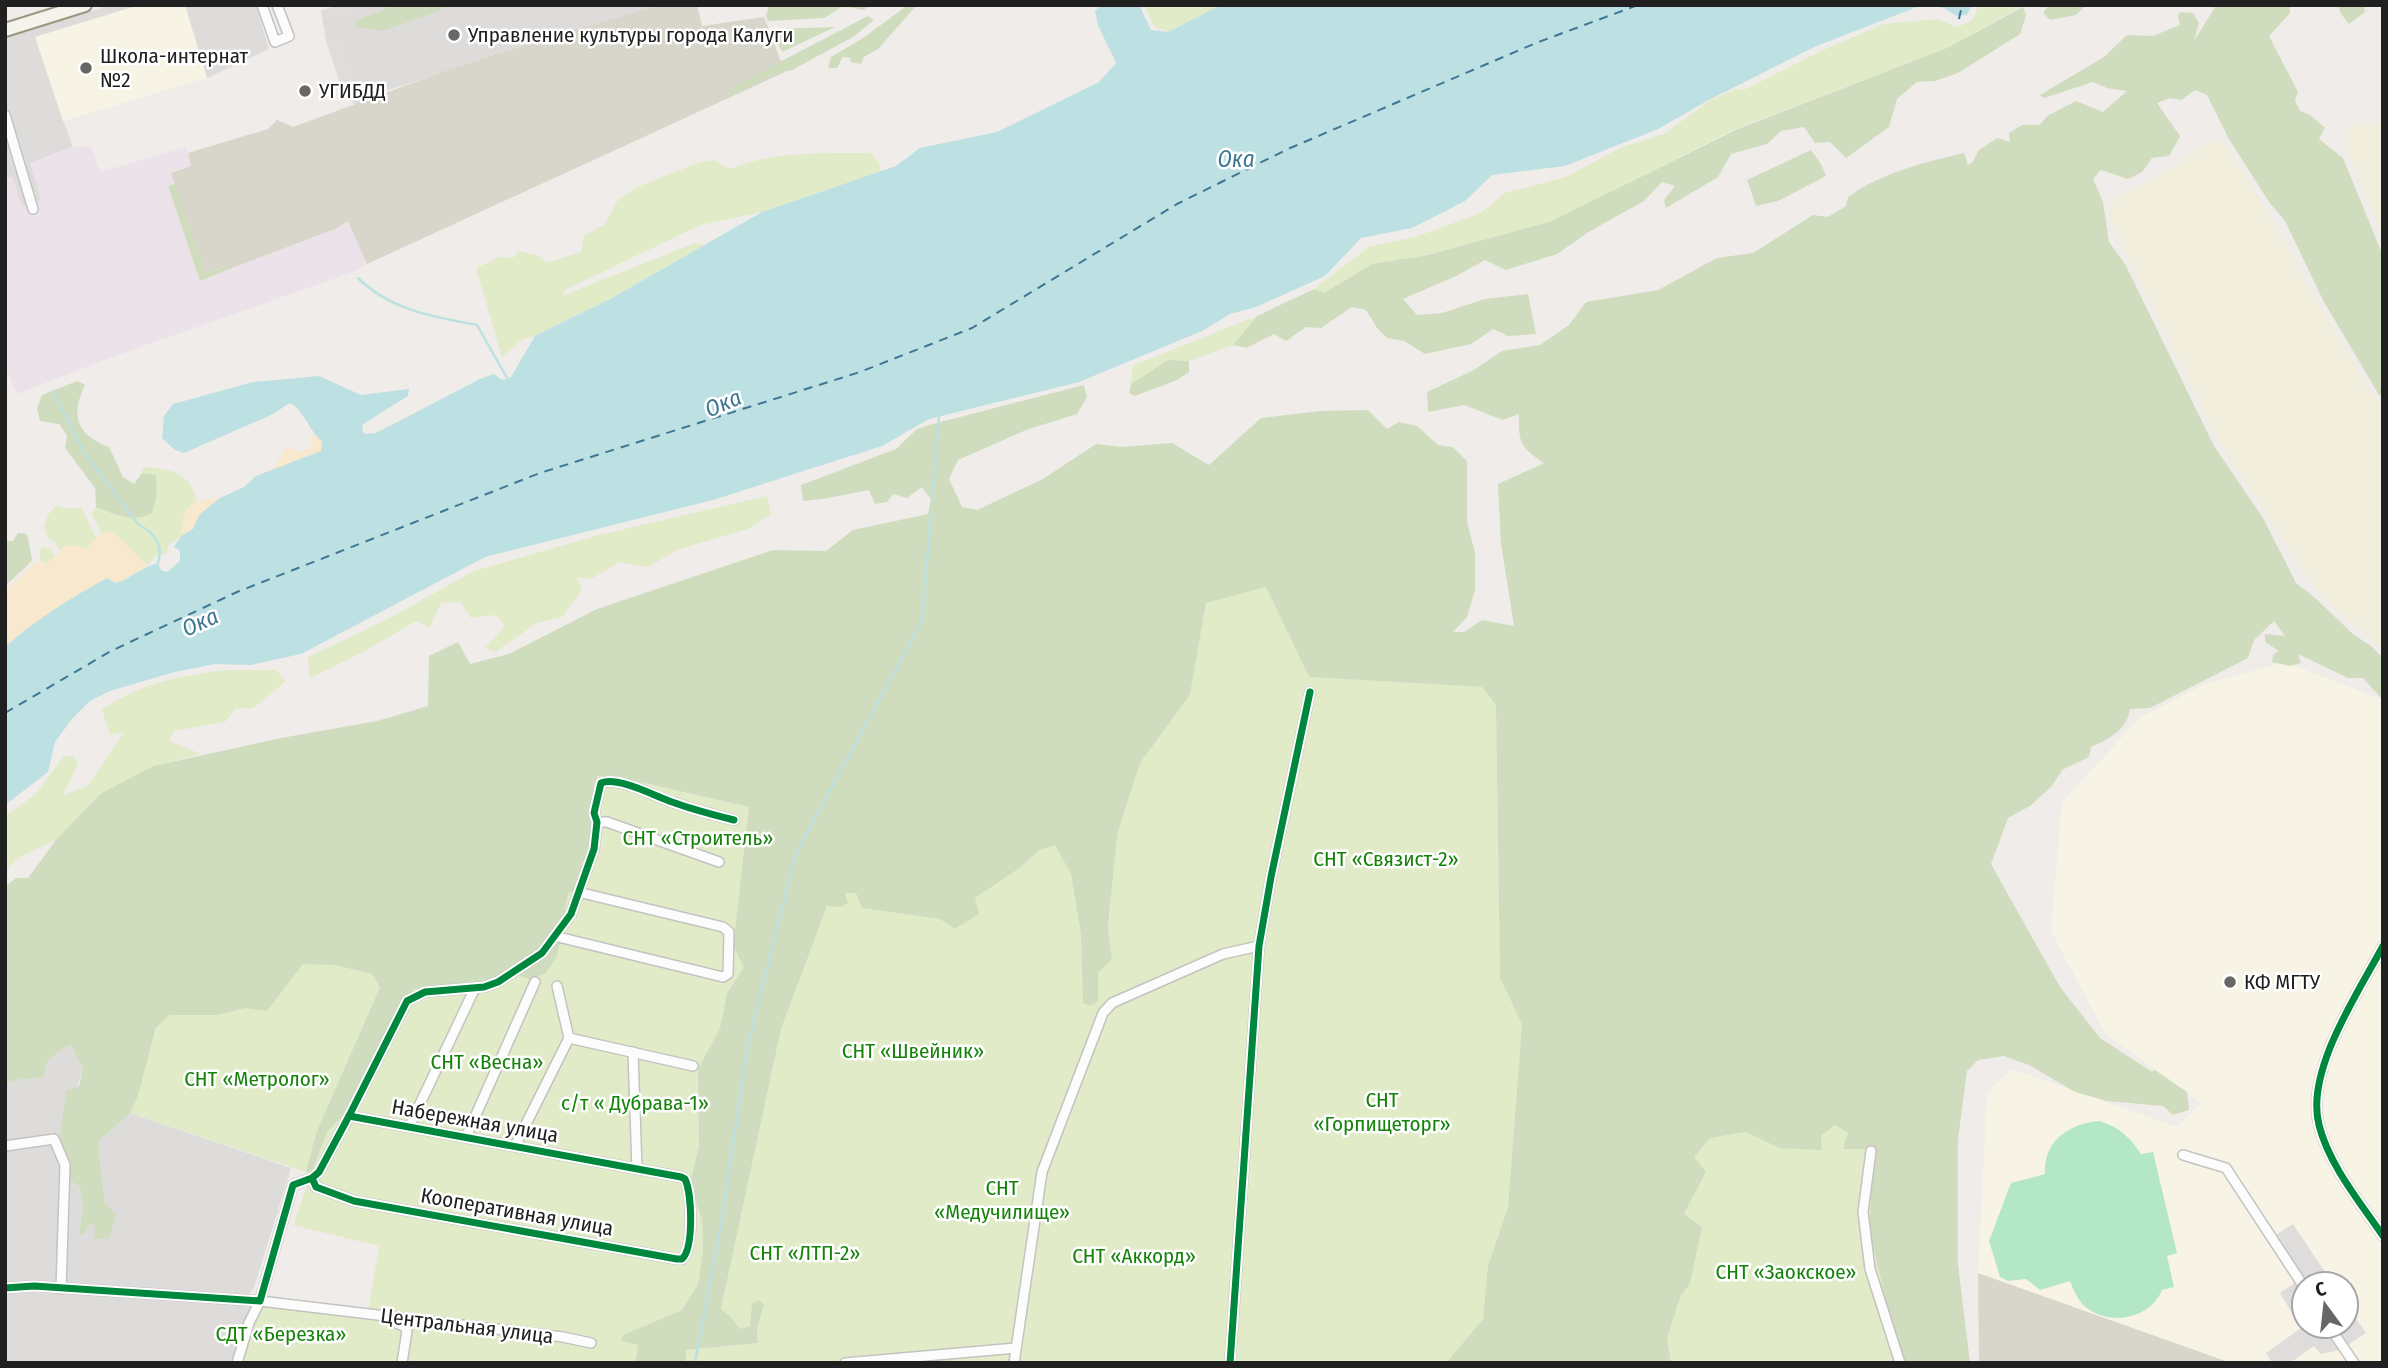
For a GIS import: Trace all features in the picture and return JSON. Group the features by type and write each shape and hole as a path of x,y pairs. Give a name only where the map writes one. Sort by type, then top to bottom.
{"main road":[{"path":"5,30 85,5"}],"street":[{"path":"262,5 275,42 289,36 277,5"},
{"path":"5,114 33,209"},
{"path":"1230,1363 1259,946 1310,692"},
{"path":"237,1363 249,1323 260,1301 293,1185 312,1178 319,1172 407,1001 425,992 475,988 498,982 542,953 570,914 594,849 597,822 594,813 601,783 623,783 677,804 734,820"},
{"path":"597,822 607,822 719,862"},
{"path":"554,936 723,977 728,974 729,932 723,927 578,892"},
{"path":"1014,1363 1041,1172 1102,1013 1112,1003 1223,954 1259,946"},
{"path":"2383,946 2322,1065 2315,1097 2318,1124 2331,1155 2383,1236"},
{"path":"466,1137 535,982"},
{"path":"515,1146 569,1038 556,986"},
{"path":"408,1127 475,988"},
{"path":"569,1038 693,1066"},
{"path":"633,1052 636,1169"},
{"name":"Набережная улица","path":"349,1116 685,1179 691,1220"},
{"path":"5,1146 54,1139 65,1165 61,1289"},
{"path":"1871,1151 1863,1212 1870,1269 1900,1363"},
{"path":"2183,1155 2225,1168 2293,1270"},
{"name":"Кооперативная улица","path":"312,1178 320,1188 354,1201 677,1259 682,1259 688,1252 691,1220"},
{"path":"5,1288 34,1286 260,1301"},
{"name":"Центральная улица","path":"260,1301 564,1337 591,1343"},
{"path":"369,1314 406,1328 402,1363"},
{"path":"2338,1340 2354,1363"},
{"path":"845,1363 1016,1348"}],"shaded area":[{"path":"110,5 256,5 269,49 207,78 63,120 73,147 30,163 42,200 22,207 12,177 5,179 5,38"},
{"path":"139,5 185,5 207,78 63,121 35,37"},
{"path":"338,5 660,5 552,36 389,90 355,105 343,92 326,40 321,11"},
{"path":"338,5 361,5 363,10 338,19 323,17 321,11"},
{"path":"660,5 697,5 702,26 764,17 785,72 367,264 348,221 335,229 227,270 225,267 206,273 171,173 191,166 188,153 268,129 277,120 293,127 445,71"},
{"path":"341,33 360,90 343,92 326,40"},
{"path":"2383,121 2383,237 2345,145 2350,126"},
{"path":"2214,141 2225,144 2281,234 2374,397 2383,406 2383,650 2324,598 2311,582 2217,438 2113,227 2109,214 2110,204 2120,195"},
{"path":"91,146 100,172 186,147 191,166 172,172 175,184 168,186 200,281 335,229 348,221 367,264 353,272 112,357 17,394 5,367 5,179 12,177 22,207 41,200 30,163 73,147"},
{"name":"КФ МГТУ","path":"2285,662 2383,700 2383,1363 2231,1363 1978,1273 1987,1093 2012,1069 2177,1127 2201,1103 2105,1033 2051,931 2062,802 2140,718 2205,684"},
{"path":"70,1044 83,1069 59,1144 57,1138 5,1143 5,1083 43,1078 48,1060"},
{"path":"130,1113 291,1168 254,1288 247,1296 67,1284 63,1276 67,1179 80,1187 83,1208 79,1234 88,1224 96,1226 105,1204 98,1142"},
{"path":"53,1143 60,1162 56,1283 33,1280 5,1282 5,1150"},
{"path":"2293,1224 2324,1270 2290,1270 2290,1272 2269,1239"},
{"path":"1978,1273 2231,1363 1979,1363"},
{"path":"2290,1286 2290,1310 2280,1293"},
{"path":"5,1291 177,1298 257,1306 238,1363 5,1363"},
{"path":"2360,1324 2366,1333 2360,1337"},
{"path":"2290,1336 2290,1340 2355,1340 2340,1350 2321,1354 2314,1346 2290,1363 2272,1363 2266,1353"}],"green space":[{"path":"392,5 445,5 440,11 382,31 356,27 354,22"},
{"path":"769,5 872,5 863,10 843,6 824,18 768,21 766,16"},
{"path":"908,5 917,5 878,49 864,57 861,64 850,62 851,58 843,57 837,68 828,68 831,57 863,38"},
{"path":"1144,5 1221,5 1168,32 1155,27"},
{"path":"1979,5 2024,5 1947,48 1738,128 1549,222 1428,255 1372,264 1324,293 1314,289 1369,247 1418,236 1481,213 1505,193 1566,177 1620,148 1664,134 1708,102 1735,89 1744,90 1819,52 1884,24 1938,19 1957,27 1972,21"},
{"path":"2049,5 2086,5 2076,15 2050,20 2043,13"},
{"path":"2218,5 2304,5 2290,7 2290,13 2269,36 2298,92 2295,101 2300,111 2310,115 2325,128 2319,139 2343,158 2383,256 2383,396 2379,395 2323,300 2285,221 2269,202 2229,139 2207,95 2195,90 2181,100 2170,98 2157,103 2180,136 2169,156 2152,158 2142,172 2128,179 2101,170 2093,179 2103,202 2109,242 2125,264 2214,446 2263,518 2296,583 2383,658 2383,696 2380,697 2363,678 2348,678 2298,654 2301,663 2290,666 2272,662 2273,655 2279,651 2265,642 2265,634 2285,636 2274,621 2254,640 2248,658 2150,708 2130,709 2125,723 2116,733 2091,747 2089,757 2062,770 2052,786 2030,806 2008,818 1991,864 2060,987 2100,1038 2187,1092 2189,1110 2173,1115 2163,1106 2107,1101 2075,1092 2029,1065 2004,1056 1978,1060 1967,1071 1958,1139 1958,1264 1970,1363 1901,1363 1869,1229 1874,1149 1843,1149 1848,1133 1835,1125 1821,1136 1822,1150 1779,1148 1746,1132 1710,1138 1694,1157 1706,1172 1684,1214 1702,1227 1690,1284 1681,1295 1667,1338 1671,1363 1446,1363 1483,1319 1488,1266 1508,1207 1522,1024 1500,978 1496,705 1482,687 1309,677 1266,587 1206,603 1190,695 1140,763 1117,835 1108,926 1112,959 1098,973 1098,1001 1090,1006 1083,1003 1081,934 1071,874 1055,845 1038,851 1021,867 975,898 979,914 955,929 940,919 862,908 856,893 845,893 848,903 841,907 827,906 781,1029 721,1309 740,1329 750,1326 752,1303 760,1300 764,1305 757,1328 758,1343 686,1350 686,1363 635,1363 638,1345 621,1341 623,1335 682,1310 698,1284 703,1251 702,1220 690,1185 699,1145 698,1069 720,1028 727,993 744,967 733,946 749,807 614,776 597,776 589,851 579,886 568,894 557,956 546,973 530,980 510,972 475,983 414,989 344,1115 327,1132 312,1172 306,1172 316,1133 380,987 372,974 335,965 303,964 267,1011 245,1008 218,1015 169,1015 156,1028 138,1095 130,1113 98,1142 105,1203 116,1214 109,1239 94,1239 95,1226 89,1224 84,1234 79,1234 83,1208 80,1187 67,1179 70,1166 59,1144 66,1091 79,1086 83,1069 70,1044 48,1060 43,1078 5,1083 5,887 16,878 28,878 56,840 100,794 153,766 281,738 377,721 428,706 429,656 458,642 470,664 509,654 597,609 773,550 826,551 853,530 928,514 931,499 922,487 907,498 893,494 887,502 875,504 869,490 803,501 801,485 896,449 917,429 1084,385 1087,397 1077,414 1026,430 958,460 949,479 962,507 977,510 1043,479 1096,444 1122,447 1172,443 1209,465 1261,418 1320,411 1368,410 1387,429 1399,422 1417,426 1438,445 1453,447 1467,461 1467,522 1475,553 1475,590 1467,617 1453,632 1464,632 1482,620 1514,626 1501,544 1498,484 1544,463 1522,443 1519,414 1503,420 1464,405 1428,412 1427,392 1474,370 1502,351 1540,345 1569,325 1586,302 1658,290 1717,258 1753,253 1813,215 1828,217 1846,206 1848,197 1861,188 1889,175 1964,153 1968,165 1973,162 1978,151 1997,138 2010,142 2009,133 2022,125 2040,125 2047,116 2076,101 2103,112 2127,91 2107,88 2093,82 2044,98 2040,95 2104,57 2127,35 2153,36 2180,25 2180,12 2193,13 2199,23 2194,41"},
{"path":"2338,5 2364,5 2365,12 2349,24"},
{"path":"2023,7 2026,15 2020,34 1958,73 1935,81 1917,82 1897,99 1889,127 1846,158 1830,142 1815,143 1804,127 1781,131 1767,144 1731,154 1718,177 1666,208 1664,200 1675,186 1662,182 1644,201 1590,231 1557,254 1506,270 1485,260 1403,299 1417,315 1442,313 1485,299 1528,294 1536,334 1508,336 1493,329 1471,344 1425,354 1404,341 1387,338 1366,310 1352,307 1321,328 1306,327 1286,341 1274,334 1246,348 1233,345 1257,316 1314,289 1324,293 1372,264 1428,255 1549,222 1738,129 1947,48"},
{"path":"868,16 874,20 853,37 792,70 781,72 724,99 732,87"},
{"path":"835,27 782,52 771,29"},
{"path":"1811,150 1826,176 1778,201 1756,206 1747,180"},
{"path":"871,153 879,163 881,171 762,212 700,225 565,290 562,296 695,243 704,245 612,298 535,336 521,340 502,357 476,268 500,257 513,258 518,251 539,256 547,263 581,252 584,236 605,224 618,200 635,188 700,162 715,160 730,169 777,156"},
{"path":"175,184 206,273 226,267 227,270 200,281 168,186"},
{"path":"1257,316 1233,345 1189,361 1168,360 1131,384 1132,366"},
{"path":"1168,360 1189,361 1189,372 1177,380 1135,396 1129,393 1131,384"},
{"path":"77,381 85,385 78,406 79,423 83,430 109,447 123,477 134,484 142,473 156,475 157,493 152,513 131,518 96,507 95,488 65,448 67,435 59,424 40,421 37,408 42,395"},
{"path":"143,467 171,471 185,478 197,502 185,512 181,536 168,545 167,553 155,557 147,566 124,541 110,531 102,535 92,514 96,507 120,517 156,475 142,473"},
{"path":"767,496 771,514 748,529 679,549 648,567 619,562 591,579 576,577 582,590 562,617 537,623 495,652 485,648 505,626 496,615 471,618 460,602 441,603 429,628 416,621 363,652 310,678 308,657 386,620 474,571 599,535"},
{"path":"57,505 68,509 81,507 96,538 86,550 64,547 60,551 54,541 48,539 44,528 48,515"},
{"path":"18,533 27,534 32,559 5,586 5,541 13,541"},
{"path":"43,547 50,548 55,556 47,564 41,562 39,551"},
{"path":"1266,586 1309,677 1482,687 1496,705 1500,978 1522,1024 1508,1207 1488,1266 1483,1319 1446,1363 686,1363 686,1350 758,1343 757,1328 764,1306 752,1303 750,1326 740,1329 731,1317 721,1310 781,1029 827,905 845,893 856,893 863,908 940,919 1021,867 1038,851 1056,845 1071,874 1081,934 1098,1000 1098,972 1112,959 1108,926 1117,835 1140,763 1190,695 1206,603"},
{"path":"224,670 276,670 286,681 253,708 235,709 225,722 174,731 169,741 201,754 153,766 100,794 56,840 19,857 5,871 5,816 36,794 64,756 73,756 78,764 63,795 88,786 124,732 110,735 102,710 146,687 175,678"},
{"path":"597,776 614,776 749,807 733,946 744,967 727,993 720,1028 698,1069 699,1145 690,1185 702,1220 703,1251 698,1284 682,1310 623,1335 638,1344 635,1363 240,1363 260,1302 368,1313 379,1246 293,1225 327,1132 344,1115 414,989 461,986 557,956 568,894 589,851"},
{"name":"СНТ «Метролог»","path":"302,963 329,963 372,974 380,986 316,1133 306,1172 130,1113 158,1026 156,1007"},
{"path":"2099,1121 2123,1133 2141,1154 2153,1152 2177,1253 2167,1256 2174,1287 2162,1290 2148,1308 2127,1317 2115,1318 2093,1312 2083,1305 2070,1281 2040,1290 2026,1279 2008,1281 2000,1277 1989,1241 2011,1183 2045,1174 2049,1152 2060,1136 2078,1125"},
{"name":"СНТ «Заокское»","path":"1835,1125 1848,1133 1844,1149 1874,1148 1901,1363 1671,1363 1667,1338 1681,1295 1690,1284 1684,1214 1706,1172 1693,1157 1710,1138 1746,1132 1779,1148 1822,1149 1821,1136"}],"sand":[{"path":"313,433 322,441 321,451 272,470 288,446 298,452 311,448"},
{"path":"220,498 199,515 193,529 181,536 184,517 190,506"},
{"path":"109,531 124,541 147,566 131,579 116,583 21,633 7,645 5,591 38,561 47,564 64,547 77,545 86,550 96,538"}],"water":[{"name":"Ока","path":"1101,5 1140,7 1151,30 1168,32 1221,5 1922,5 1814,47 1658,129 1565,166 1492,175 1465,201 1412,228 1361,238 1325,276 1256,307 1230,314 1202,331 1079,382 929,419 882,446 713,500 485,557 301,654 251,665 215,664 175,672 110,691 90,701 72,719 55,742 48,772 5,805 5,647 54,610 107,578 116,583 158,563 161,570 167,572 180,561 180,551 174,547 181,536 193,529 199,515 220,498 244,487 256,476 321,451 322,441 290,403 271,415 184,453 175,450 162,438 164,416 173,404 253,382 319,376 361,395 409,389 408,396 363,424 364,434 376,433 480,379 494,374 502,380 511,377 535,336 612,298 762,212 896,166 920,148 997,132 1099,82 1116,63 1098,25 1095,11"},
{"path":"1925,5 1972,5 1967,15 1957,16 1944,8"}],"waterway":[{"path":"358,278 398,305 477,325 507,378"},
{"path":"53,391 83,451 138,524 156,540 160,550 158,563"},
{"path":"932,500 939,416"},
{"path":"695,1363 722,1219 747,1049 796,853 922,621 931,512"}],"ferry route":[{"path":"5,713 111,651 237,592 540,473 860,372 972,328 1177,204 1288,149 1536,43 1638,5"},
{"path":"1959,19 1962,5"}],"cycle path":[{"path":"1230,1363 1259,946 1310,692"},
{"path":"349,1116 407,1001 425,992 484,987 498,982 542,953 571,914 594,849 597,822 594,813 601,783 617,782 682,806 734,820"},
{"path":"2383,946 2336,1033 2320,1081 2317,1104 2319,1125 2330,1154 2346,1183 2383,1236"},
{"path":"5,1288 34,1286 260,1301 293,1185 312,1178 319,1172 349,1116 681,1177 685,1179 689,1196 689,1244 682,1259 677,1259 354,1201 316,1187 312,1178"}],"place":[{"name":"Управление культуры города Калуги","path":"454,35"},
{"name":"Школа-интернат №2","path":"86,68"},
{"name":"УГИБДД","path":"305,91"},
{"name":"КФ МГТУ","path":"2230,982"}],"park label":[{"name":"СНТ «Строитель»","path":"698,838"},
{"name":"СНТ «Связист-2»","path":"1386,859"},
{"name":"СНТ «Швейник»","path":"913,1051"},
{"name":"СНТ «Весна»","path":"487,1062"},
{"name":"с/т « Дубрава-1»","path":"635,1103"},
{"name":"СНТ «Горпищеторг»","path":"1382,1112"},
{"name":"СНТ «Медучилище»","path":"1002,1200"},
{"name":"СНТ «ЛТП-2»","path":"805,1253"},
{"name":"СНТ «Аккорд»","path":"1134,1256"},
{"name":"СДТ «Березка»","path":"281,1334"}]}
